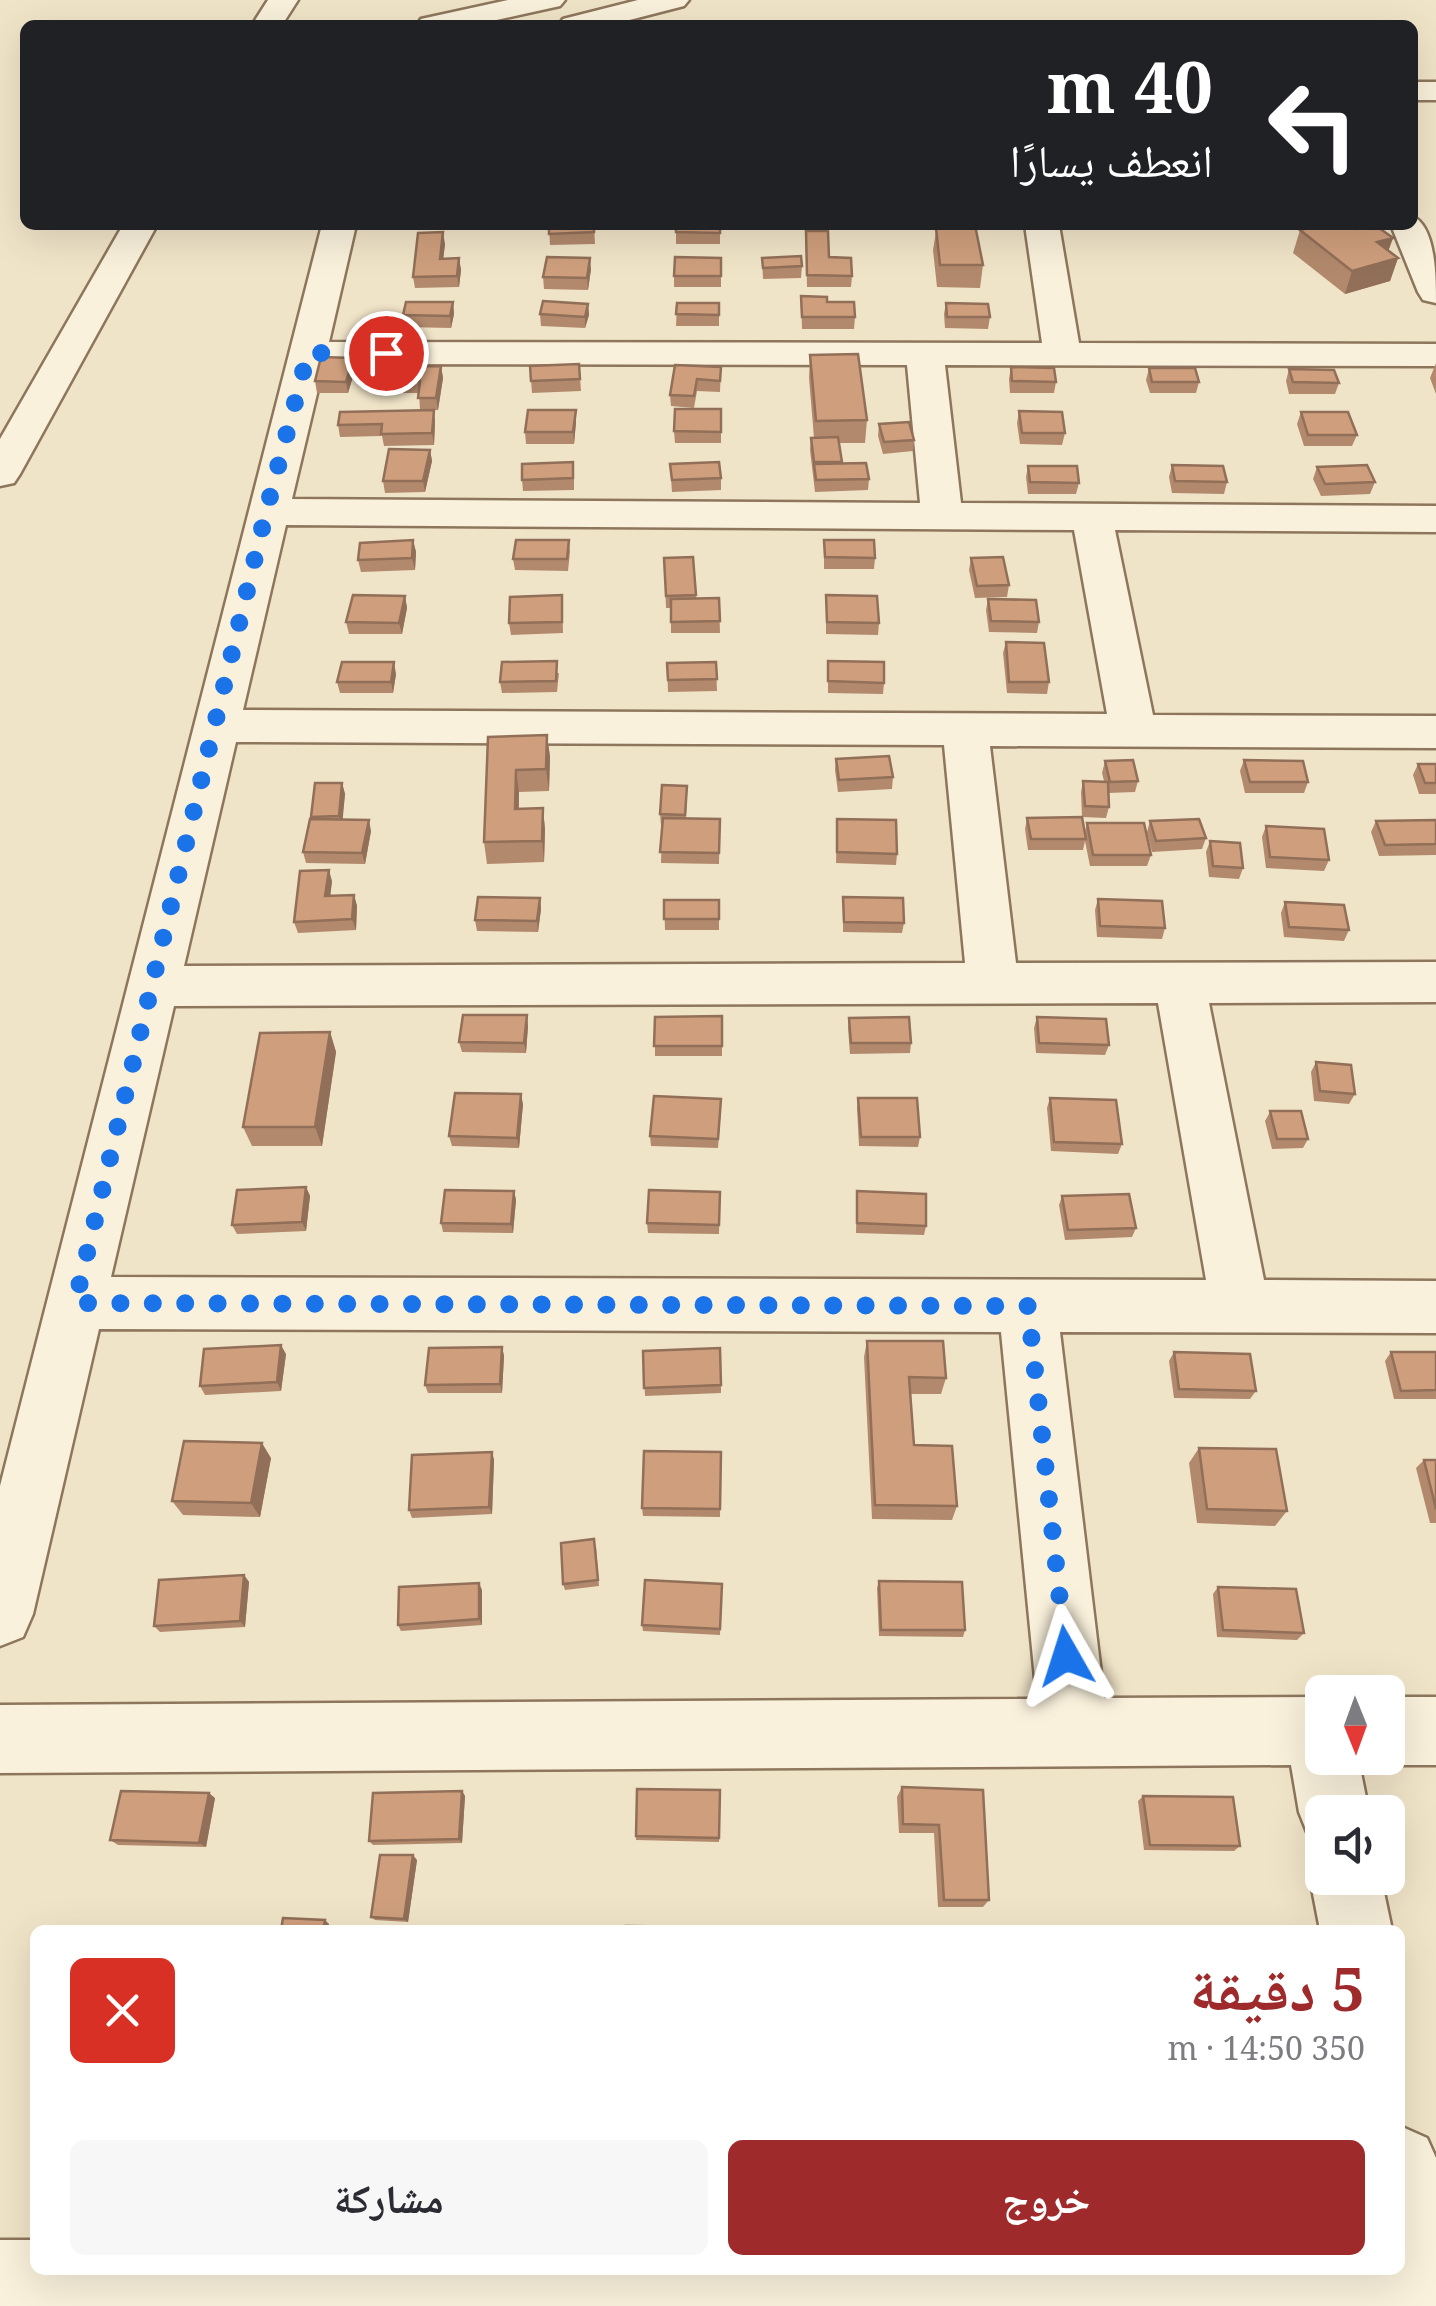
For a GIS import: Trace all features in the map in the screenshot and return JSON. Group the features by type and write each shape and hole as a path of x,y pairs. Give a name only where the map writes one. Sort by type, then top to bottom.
{"street":[{"path":"456,20 550,0"},
{"path":"594,20 674,0"},
{"path":"0,474 137,230"},
{"path":"0,1614 338,230"},
{"path":"1043,230 1062,354"},
{"path":"1410,230 1436,292"},
{"path":"308,353 1436,356"},
{"path":"925,354 942,516"},
{"path":"266,512 1436,519"},
{"path":"1092,517 1132,731"},
{"path":"214,726 1436,732"},
{"path":"965,730 993,984"},
{"path":"151,986 1436,982"},
{"path":"1180,983 1240,1307"},
{"path":"75,1303 1436,1307"},
{"path":"1028,1306 1074,1733"},
{"path":"1405,1731 1436,1730"},
{"path":"0,1739 1074,1733 1305,1742"},
{"path":"1349,1895 1355,1925"},
{"path":"0,2280 1134,2296 1430,2288 1405,2185"}],"building":[{"path":"549,230 594,230 594,232 549,234"},
{"path":"676,230 720,230 720,233"},
{"path":"936,230 976,230 983,265 940,265"},
{"path":"1300,230 1382,230 1393,238 1377,242 1398,258 1352,271"},
{"path":"806,231 828,231 829,257 851,258 852,276 807,275"},
{"path":"443,232 440,259 459,258 457,276 413,277 418,233"},
{"path":"801,256 802,266 763,268 762,258"},
{"path":"547,257 590,258 587,278 543,277"},
{"path":"675,257 721,258 721,276 674,276"},
{"path":"801,296 827,297 827,302 854,302 855,317 802,317"},
{"path":"543,301 588,304 585,317 540,314"},
{"path":"406,302 453,302 450,316 403,315"},
{"path":"677,303 719,303 719,315 676,314"},
{"path":"946,303 988,304 990,317 947,317"},
{"path":"858,354 867,420 816,421 810,355"},
{"path":"321,357 353,358 346,382 315,381"},
{"path":"579,364 580,379 531,381 530,366"},
{"path":"675,365 721,367 720,381 697,379 694,396 670,395"},
{"path":"441,366 436,398 418,398 420,381 395,382 398,367"},
{"path":"1011,367 1054,368 1056,382 1012,381"},
{"path":"1149,368 1195,368 1199,382 1152,382"},
{"path":"1289,369 1334,370 1339,383 1293,382"},
{"path":"675,409 721,409 721,432 674,431"},
{"path":"434,410 432,433 381,434 382,424 338,425 340,412"},
{"path":"528,410 576,410 573,432 525,432"},
{"path":"1019,411 1062,412 1065,433 1022,433"},
{"path":"1301,412 1348,412 1357,435 1308,435"},
{"path":"909,422 914,440 884,442 879,424"},
{"path":"838,437 842,462 814,462 811,438"},
{"path":"389,449 430,450 423,481 383,481"},
{"path":"573,462 573,478 522,480 522,464"},
{"path":"719,462 721,478 672,480 670,464"},
{"path":"866,463 869,479 816,480 814,464"},
{"path":"1172,465 1223,466 1227,482 1175,481"},
{"path":"1367,465 1375,482 1325,484 1317,467"},
{"path":"1028,466 1077,466 1079,483 1030,482"},
{"path":"413,540 412,558 358,560 360,543"},
{"path":"516,540 569,540 567,559 513,559"},
{"path":"824,540 874,540 875,558 825,557"},
{"path":"693,557 696,595 666,596 664,558"},
{"path":"1003,557 1009,585 977,586 971,558"},
{"path":"353,595 405,596 399,623 346,622"},
{"path":"562,595 562,622 509,623 510,597"},
{"path":"826,595 877,596 879,623 827,622"},
{"path":"719,598 720,621 671,622 671,599"},
{"path":"988,599 1036,600 1039,622 991,621"},
{"path":"1006,642 1044,643 1049,682 1009,682"},
{"path":"557,661 556,681 500,682 502,662"},
{"path":"828,661 884,662 884,683 828,681"},
{"path":"342,662 394,662 391,682 337,682"},
{"path":"716,662 717,679 668,680 667,663"},
{"path":"547,735 546,769 516,770 515,809 543,808 542,841 484,842 488,737"},
{"path":"889,756 893,777 839,780 836,759"},
{"path":"1133,760 1138,781 1110,782 1105,761"},
{"path":"1244,760 1303,761 1308,782 1250,782"},
{"path":"1418,764 1436,764 1436,783 1425,783"},
{"path":"1083,781 1108,782 1109,807 1085,806"},
{"path":"315,783 342,783 339,816 311,817"},
{"path":"662,785 687,786 685,815 660,814"},
{"path":"1082,817 1086,839 1031,839 1027,818"},
{"path":"663,818 720,819 719,853 660,852"},
{"path":"310,819 369,820 362,853 303,852"},
{"path":"837,819 896,820 897,854 837,852"},
{"path":"1199,819 1206,838 1156,841 1150,821"},
{"path":"1436,820 1436,844 1385,845 1376,821"},
{"path":"1087,823 1144,823 1151,855 1093,855"},
{"path":"1266,826 1324,829 1329,860 1270,857"},
{"path":"1210,841 1240,843 1243,868 1213,866"},
{"path":"329,870 325,896 354,895 352,919 294,922 300,871"},
{"path":"478,897 540,898 537,921 475,920"},
{"path":"843,897 903,898 904,923 844,922"},
{"path":"1098,899 1162,901 1165,928 1100,926"},
{"path":"664,900 719,900 719,919 664,919"},
{"path":"1285,902 1344,905 1349,930 1289,927"},
{"path":"463,1015 527,1015 524,1043 459,1042"},
{"path":"722,1016 722,1046 654,1046 655,1017"},
{"path":"909,1017 911,1043 851,1043 849,1018"},
{"path":"1037,1017 1106,1019 1109,1045 1039,1043"},
{"path":"330,1032 315,1127 243,1127 260,1033"},
{"path":"1316,1062 1351,1065 1355,1094 1320,1091"},
{"path":"455,1093 521,1094 517,1138 449,1136"},
{"path":"654,1096 721,1099 718,1139 650,1136"},
{"path":"858,1098 917,1098 920,1137 861,1137"},
{"path":"1050,1098 1116,1100 1122,1144 1054,1142"},
{"path":"1270,1111 1301,1111 1308,1139 1277,1139"},
{"path":"306,1187 302,1222 232,1225 237,1190"},
{"path":"445,1190 514,1191 511,1224 441,1223"},
{"path":"649,1190 720,1192 719,1225 647,1223"},
{"path":"857,1191 926,1194 926,1226 857,1223"},
{"path":"1129,1194 1136,1228 1068,1230 1062,1196"},
{"path":"867,1341 943,1341 946,1378 909,1377 914,1445 952,1446 957,1506 875,1505"},
{"path":"281,1345 277,1382 200,1386 204,1349"},
{"path":"502,1347 500,1384 425,1385 429,1348"},
{"path":"720,1348 721,1385 644,1388 643,1351"},
{"path":"1174,1352 1250,1354 1256,1391 1179,1389"},
{"path":"1391,1352 1436,1352 1436,1390 1401,1391"},
{"path":"184,1441 262,1443 251,1503 172,1501"},
{"path":"1199,1448 1276,1449 1287,1511 1207,1509"},
{"path":"644,1451 721,1452 720,1509 642,1508"},
{"path":"492,1452 489,1507 409,1510 412,1455"},
{"path":"1424,1460 1436,1460 1436,1509"},
{"path":"594,1539 598,1580 563,1584 561,1543"},
{"path":"244,1575 240,1621 154,1626 159,1580"},
{"path":"645,1580 722,1584 720,1629 642,1625"},
{"path":"879,1581 962,1582 965,1630 881,1630"},
{"path":"479,1583 479,1619 398,1625 399,1587"},
{"path":"1218,1587 1296,1589 1304,1633 1223,1630"},
{"path":"902,1787 983,1790 989,1900 944,1900 939,1825 903,1824"},
{"path":"637,1789 720,1790 719,1838 636,1836"},
{"path":"121,1791 209,1793 199,1843 110,1840"},
{"path":"462,1791 459,1839 369,1841 373,1793"},
{"path":"1143,1796 1233,1797 1240,1846 1150,1845"},
{"path":"380,1855 413,1855 404,1919 371,1917"},
{"path":"283,1918 325,1920 324,1925 282,1925"}],"route":[{"path":"386,353 308,353 75,1303 1028,1306 1066,1656"}]}
